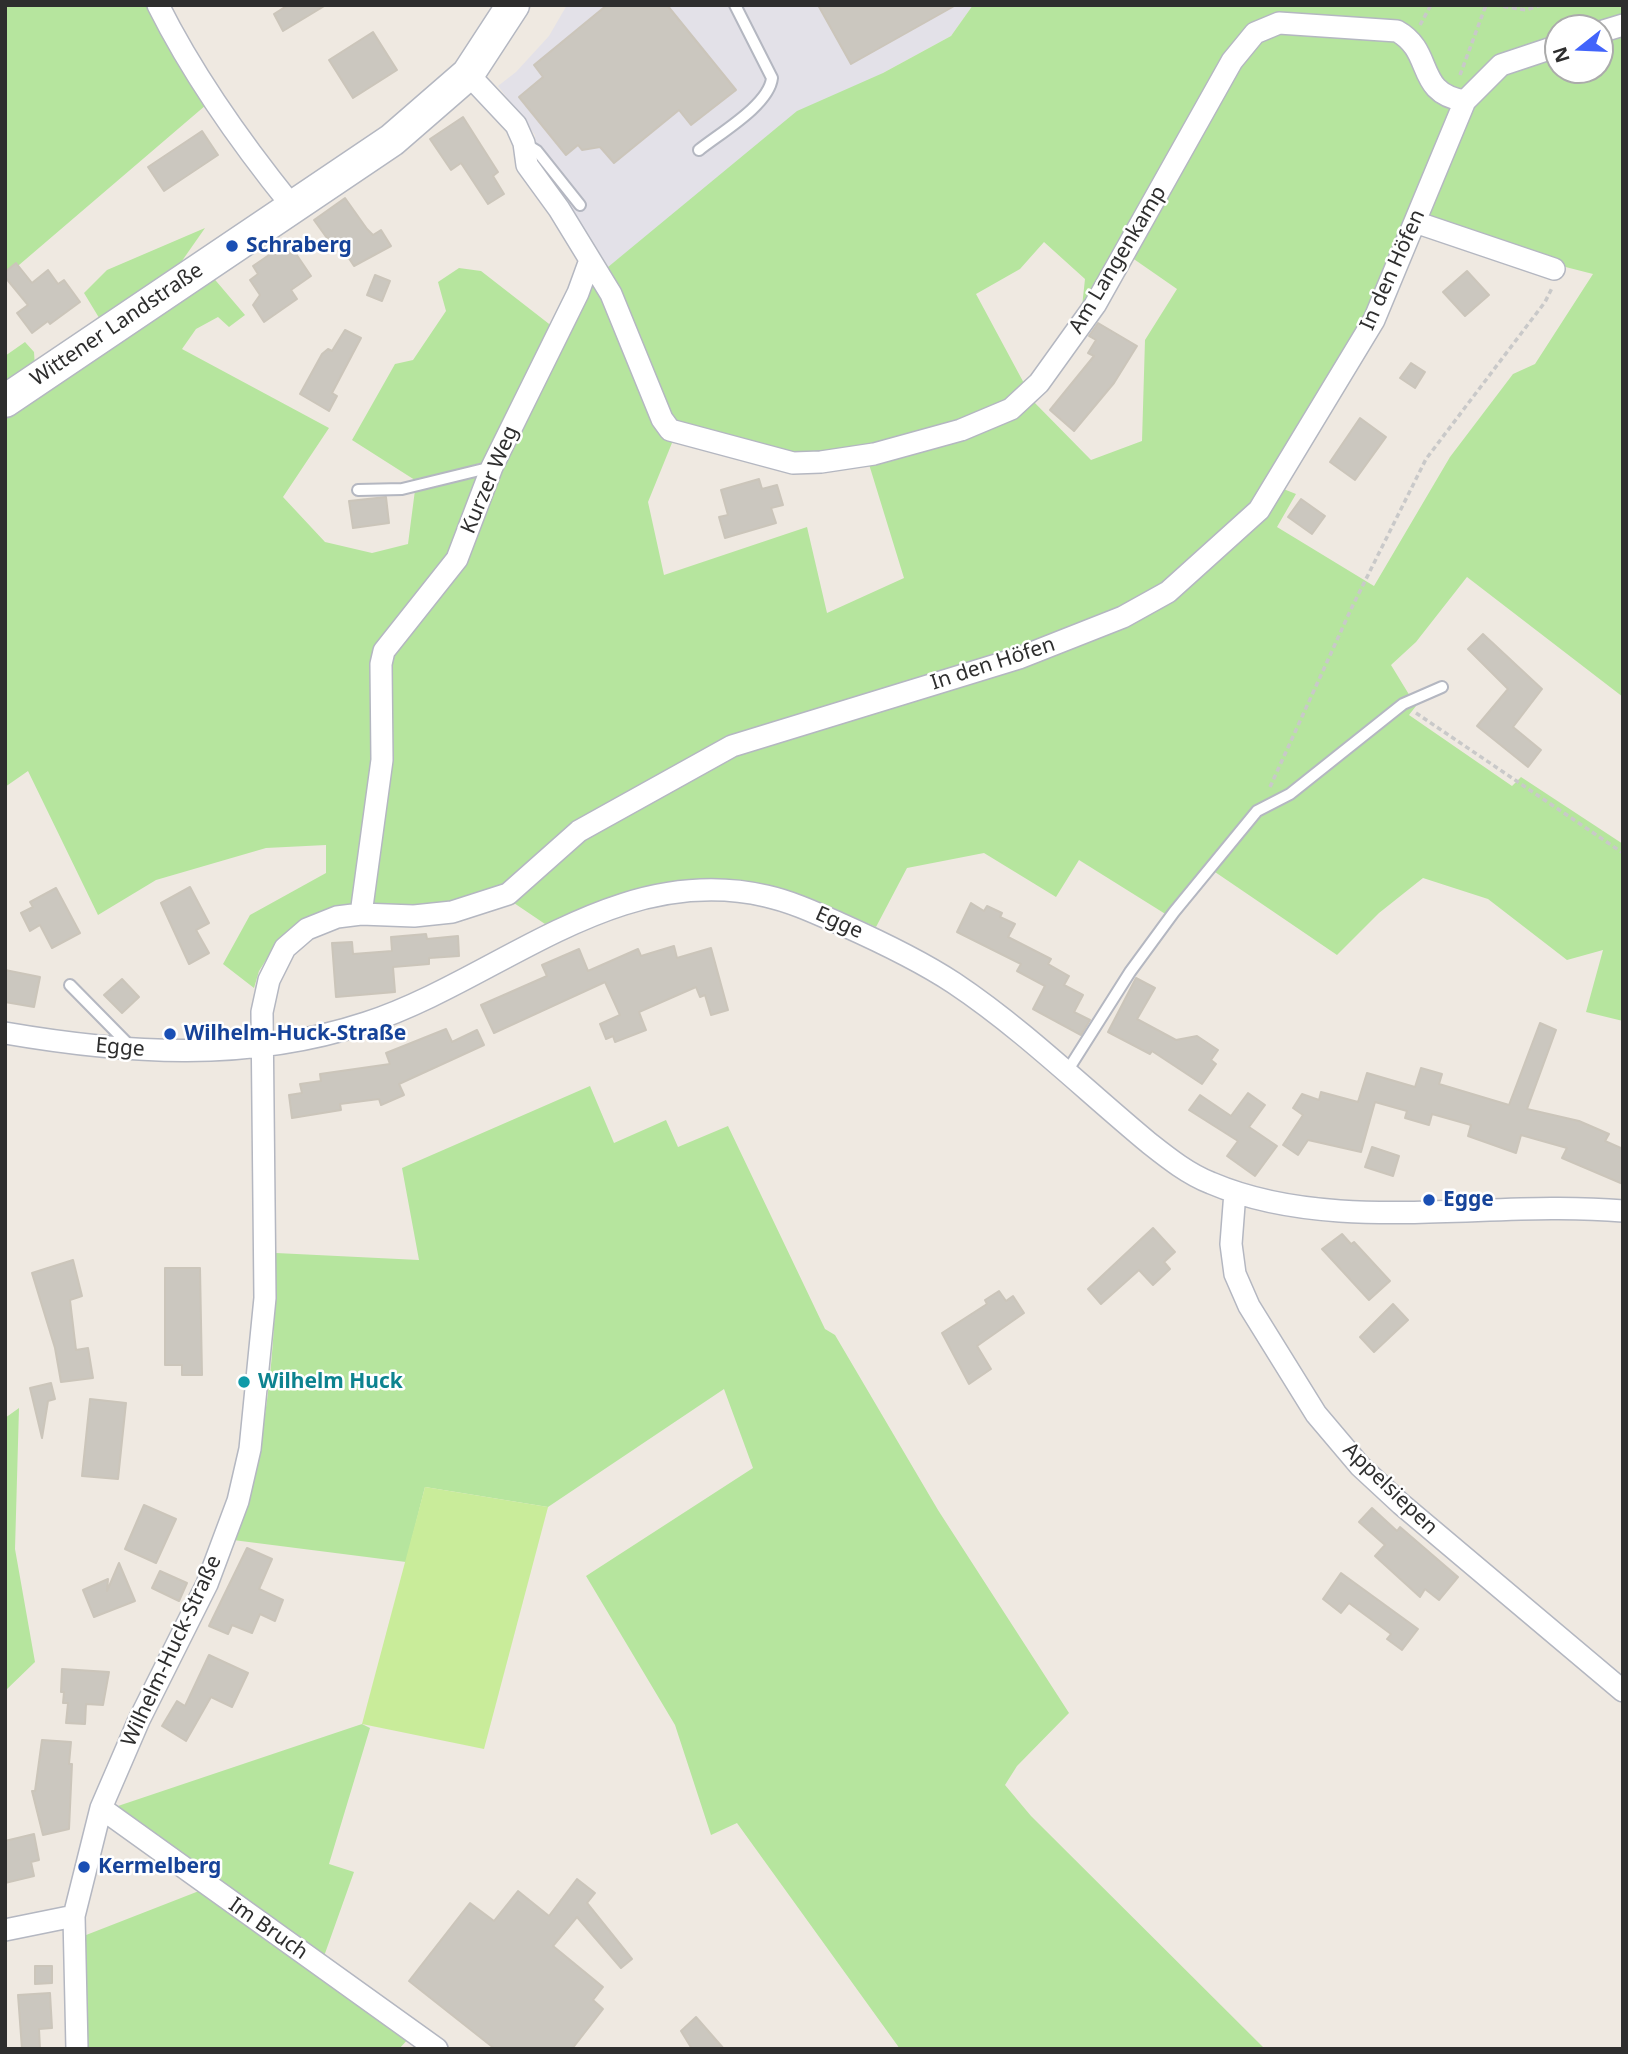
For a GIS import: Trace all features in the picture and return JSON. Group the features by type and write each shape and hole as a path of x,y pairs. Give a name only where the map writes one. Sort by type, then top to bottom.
{"main road":[{"name":"Wittener Landstraße","path":"5,401 392,140 468,74 506,17"}],"street":[{"path":"158,5 178,45 212,100 292,206"},
{"name":"Am Langenkamp","path":"590,260 611,293 662,419 670,429 793,463 874,454 961,430 1011,409 1039,383 1095,305 1232,61 1255,33 1279,23 1397,31 1410,39 1423,60 1426,76 1435,89 1458,100"},
{"name":"In den Höfen","path":"261,1047 262,1012 269,980 285,948 307,929 337,917 360,914 414,916 452,912 508,894 579,831 732,746 1018,658 1123,617 1168,592 1259,510 1374,320 1415,222 1458,100 1501,65 1544,51"},
{"path":"468,74 516,125 524,143 527,165 590,260"},
{"path":"1415,222 1554,269"},
{"name":"Kurzer Weg","path":"360,914 382,760 381,664 384,651 457,559 492,467 578,293 590,260"},
{"name":"Egge","path":"5,1033 132,1049 188,1053 261,1047 321,1036 382,1017 535,939 588,916 662,896 729,892 786,901 911,957 977,999 1174,1163 1210,1183 1235,1192 1319,1208 1380,1212 1550,1207 1623,1211"},
{"name":"Wilhelm-Huck-Straße","path":"77,2049 74,1916 101,1808 139,1720 207,1584 238,1500 250,1449 265,1298 261,1047"},
{"name":"Appelsiepen","path":"1235,1192 1231,1244 1235,1274 1249,1306 1316,1414 1360,1466 1401,1504 1623,1691"},
{"name":"Im Bruch","path":"101,1808 437,2049"},
{"path":"5,1930 74,1916"}],"lane":[{"path":"699,150 762,101 771,89 772,78 734,5"},
{"path":"524,143 537,151 580,205"},
{"path":"358,490 402,489 492,467"},
{"path":"1066,1073 1130,972 1174,912 1261,809 1290,794 1403,704 1442,687"},
{"path":"70,985 132,1049"}],"path":[{"path":"1458,100 1486,5"},
{"path":"1495,5 1526,10 1541,5"},
{"path":"1261,809 1283,753 1426,459 1545,302 1557,278 1554,269"},
{"path":"1403,704 1623,853"}],"shaded area":[{"path":"567,5 973,5 951,36 883,73 696,198 602,272 536,167 535,135 498,86 516,72 549,36"}],"green space":[{"path":"5,5 147,5 170,49 206,105 5,277"},
{"path":"973,5 1623,5 1623,14 1614,17 1614,14 1544,14 1544,84 1614,84 1614,37 1623,34 1623,697 1467,577 1416,642 1391,665 1416,706 1409,715 1512,786 1521,777 1623,844 1623,1021 1586,1012 1603,950 1567,960 1488,899 1423,878 1379,913 1337,955 1215,872 1175,920 1079,860 1056,897 984,853 907,868 876,927 797,894 754,886 723,884 663,888 634,894 545,924 511,901 506,887 450,906 353,905 304,922 280,938 259,971 254,988 223,964 250,915 326,873 326,845 266,848 156,880 98,915 28,771 5,787 5,416 211,275 245,315 229,327 218,317 196,329 182,349 329,428 283,497 325,542 372,553 408,544 415,490 484,472 453,554 388,636 380,649 376,673 387,666 390,652 397,641 463,559 499,467 585,295 592,274 656,422 674,438 648,502 664,575 807,527 827,613 904,578 868,461 974,431 1013,411 1030,398 1091,460 1142,441 1145,340 1177,289 1115,246 1081,316 1085,279 1044,242 1020,269 976,294 1026,387 1010,403 987,415 904,442 818,456 768,452 681,429 675,425 602,272 797,111 883,73 951,36","holes":["1400,233 1460,240 1593,274 1535,364 1513,374 1450,457 1374,586 1277,527 1296,494 1266,482 1363,317"]},
{"path":"205,228 170,278 101,321 84,293 107,270"},
{"path":"459,268 481,271 553,327 487,461 418,482 352,440 395,364 413,360 446,311 438,282"},
{"path":"25,342 34,352 35,368 5,389 5,356"},
{"path":"590,1086 614,1143 666,1120 678,1147 728,1126 825,1329 835,1335 938,1510 1069,1713 1017,1766 1005,1785 1031,1816 1265,2049 900,2049 737,1823 711,1835 675,1725 586,1576 753,1468 724,1389 548,1507 425,1487 406,1562 233,1540 245,1507 262,1436 274,1324 276,1253 419,1260 402,1168"},
{"path":"19,1408 15,1549 35,1662 5,1691 5,1418"},
{"path":"425,1487 548,1507 484,1749 362,1724"},
{"path":"362,1724 370,1728 329,1864 354,1872 323,1959 115,1807"},
{"path":"199,1891 410,2037 399,2049 81,2049 81,1937"}],"building":[{"path":"288,5 326,5 283,31 274,14"},
{"path":"607,5 667,5 736,90 691,125 679,110 614,163 600,147 582,150 578,145 566,155 519,97 543,77 534,65"},
{"path":"818,5 956,5 851,64"},
{"path":"373,32 397,70 353,98 329,60"},
{"path":"463,117 498,172 493,176 504,194 488,204 461,163 451,170 430,139"},
{"path":"202,131 218,155 164,191 148,167"},
{"path":"345,198 367,229 373,235 381,230 391,246 354,266 335,237 329,241 314,220"},
{"path":"288,242 311,276 291,290 297,299 264,322 253,305 260,295 250,280 258,274 253,266"},
{"path":"16,263 32,283 48,270 58,284 64,280 80,302 50,324 48,321 32,333 17,313 28,305 5,277 5,272"},
{"path":"1467,271 1489,295 1465,316 1443,292"},
{"path":"375,275 390,281 382,301 367,295"},
{"path":"1098,323 1137,346 1114,383 1074,431 1050,410 1094,356 1088,353 1096,340 1089,336"},
{"path":"345,330 361,338 332,393 337,396 329,411 300,394 322,354 328,349 332,351"},
{"path":"1411,363 1425,372 1415,388 1400,378"},
{"path":"1360,418 1386,437 1355,480 1330,462"},
{"path":"759,479 762,489 777,485 783,505 771,508 776,523 725,538 719,517 728,515 721,490"},
{"path":"386,497 389,523 353,528 349,501"},
{"path":"1301,499 1325,516 1312,534 1288,517"},
{"path":"1483,634 1542,689 1513,727 1541,750 1528,767 1477,726 1508,689 1468,649"},
{"path":"190,887 209,923 196,930 209,953 189,964 161,903"},
{"path":"56,888 80,933 52,948 40,925 30,931 21,913 33,907 30,902"},
{"path":"971,903 984,911 987,906 1002,913 1000,917 1015,924 1008,937 1051,959 1048,964 1069,976 1064,985 1083,995 1074,1012 1090,1020 1081,1035 1033,1009 1045,986 1017,971 1021,964 957,932"},
{"path":"426,934 427,939 458,936 459,956 429,958 429,964 393,967 395,992 336,997 332,943 352,942 353,954 392,951 391,937"},
{"path":"674,946 677,958 711,948 728,1010 711,1015 705,995 700,997 696,987 639,1012 646,1030 615,1042 613,1036 606,1039 600,1024 620,1015 605,982 494,1033 481,1005 547,976 542,965 579,949 588,971 638,949 641,956"},
{"path":"5,970 40,977 34,1007 5,1002"},
{"path":"1136,978 1155,988 1137,1019 1176,1040 1197,1036 1218,1050 1211,1060 1216,1064 1202,1084 1152,1051 1150,1054 1108,1032"},
{"path":"122,979 139,997 122,1013 104,995"},
{"path":"1540,1023 1556,1030 1527,1109 1579,1121 1609,1134 1605,1141 1623,1149 1623,1184 1562,1158 1567,1148 1521,1135 1516,1153 1468,1136 1471,1125 1432,1114 1429,1125 1405,1118 1407,1111 1375,1102 1361,1152 1308,1140 1298,1155 1283,1145 1303,1115 1293,1108 1302,1094 1319,1100 1321,1092 1358,1102 1367,1073 1415,1087 1421,1068 1442,1074 1439,1084 1509,1105"},
{"path":"446,1029 452,1042 477,1030 484,1045 399,1084 404,1095 381,1105 379,1099 340,1104 341,1110 292,1118 289,1095 302,1093 300,1084 321,1081 320,1074 390,1064 386,1053"},
{"path":"1248,1093 1265,1105 1249,1127 1277,1146 1255,1176 1227,1156 1238,1141 1189,1110 1200,1095 1231,1116"},
{"path":"1372,1147 1399,1156 1393,1176 1365,1167"},
{"path":"1153,1228 1175,1252 1164,1262 1170,1269 1153,1285 1139,1270 1101,1304 1088,1289"},
{"path":"1342,1234 1351,1244 1354,1242 1390,1281 1369,1300 1322,1249"},
{"path":"73,1260 82,1296 70,1300 76,1350 88,1348 93,1378 61,1382 55,1348 32,1273"},
{"path":"165,1268 200,1268 202,1375 182,1375 182,1365 165,1365"},
{"path":"999,1291 1006,1301 1013,1296 1024,1313 977,1346 991,1369 969,1384 942,1333 987,1304 985,1300"},
{"path":"1393,1304 1408,1320 1374,1352 1360,1337"},
{"path":"51,1383 55,1399 48,1401 42,1438 30,1388"},
{"path":"90,1399 126,1403 118,1479 82,1476"},
{"path":"144,1505 176,1519 156,1563 125,1549"},
{"path":"1372,1508 1397,1531 1400,1527 1458,1577 1439,1600 1425,1589 1420,1597 1375,1556 1385,1545 1359,1522"},
{"path":"247,1548 272,1559 259,1589 283,1600 275,1621 260,1614 252,1633 232,1625 228,1634 209,1626"},
{"path":"119,1563 135,1601 94,1617 83,1590 108,1579 107,1591"},
{"path":"160,1571 187,1583 179,1601 152,1588"},
{"path":"1341,1573 1418,1629 1402,1650 1387,1639 1391,1634 1349,1603 1341,1613 1323,1599"},
{"path":"209,1655 248,1673 232,1707 211,1697 186,1741 162,1726 177,1701 185,1706"},
{"path":"62,1669 109,1672 103,1705 86,1704 85,1724 66,1723 68,1703 63,1703 64,1692 61,1692"},
{"path":"42,1740 71,1742 69,1764 72,1764 69,1829 43,1835 32,1791 35,1791"},
{"path":"34,1834 39,1860 31,1862 34,1876 5,1883 5,1841"},
{"path":"577,1879 595,1893 587,1903 632,1959 621,1968 577,1917 553,1946 603,1987 593,2000 603,2009 572,2049 495,2049 409,1981 470,1903 494,1921 518,1891 549,1916"},
{"path":"35,1966 52,1966 52,1983 35,1984"},
{"path":"50,1993 52,2028 39,2029 40,2049 22,2049 18,1995"},
{"path":"696,2017 724,2049 692,2049 681,2031"}],"place":[{"name":"Schraberg","path":"232,246"},
{"name":"Wilhelm-Huck-Straße","path":"170,1034"},
{"name":"Egge","path":"1429,1200"},
{"name":"Wilhelm Huck","path":"244,1382"},
{"name":"Kermelberg","path":"84,1867"}]}
